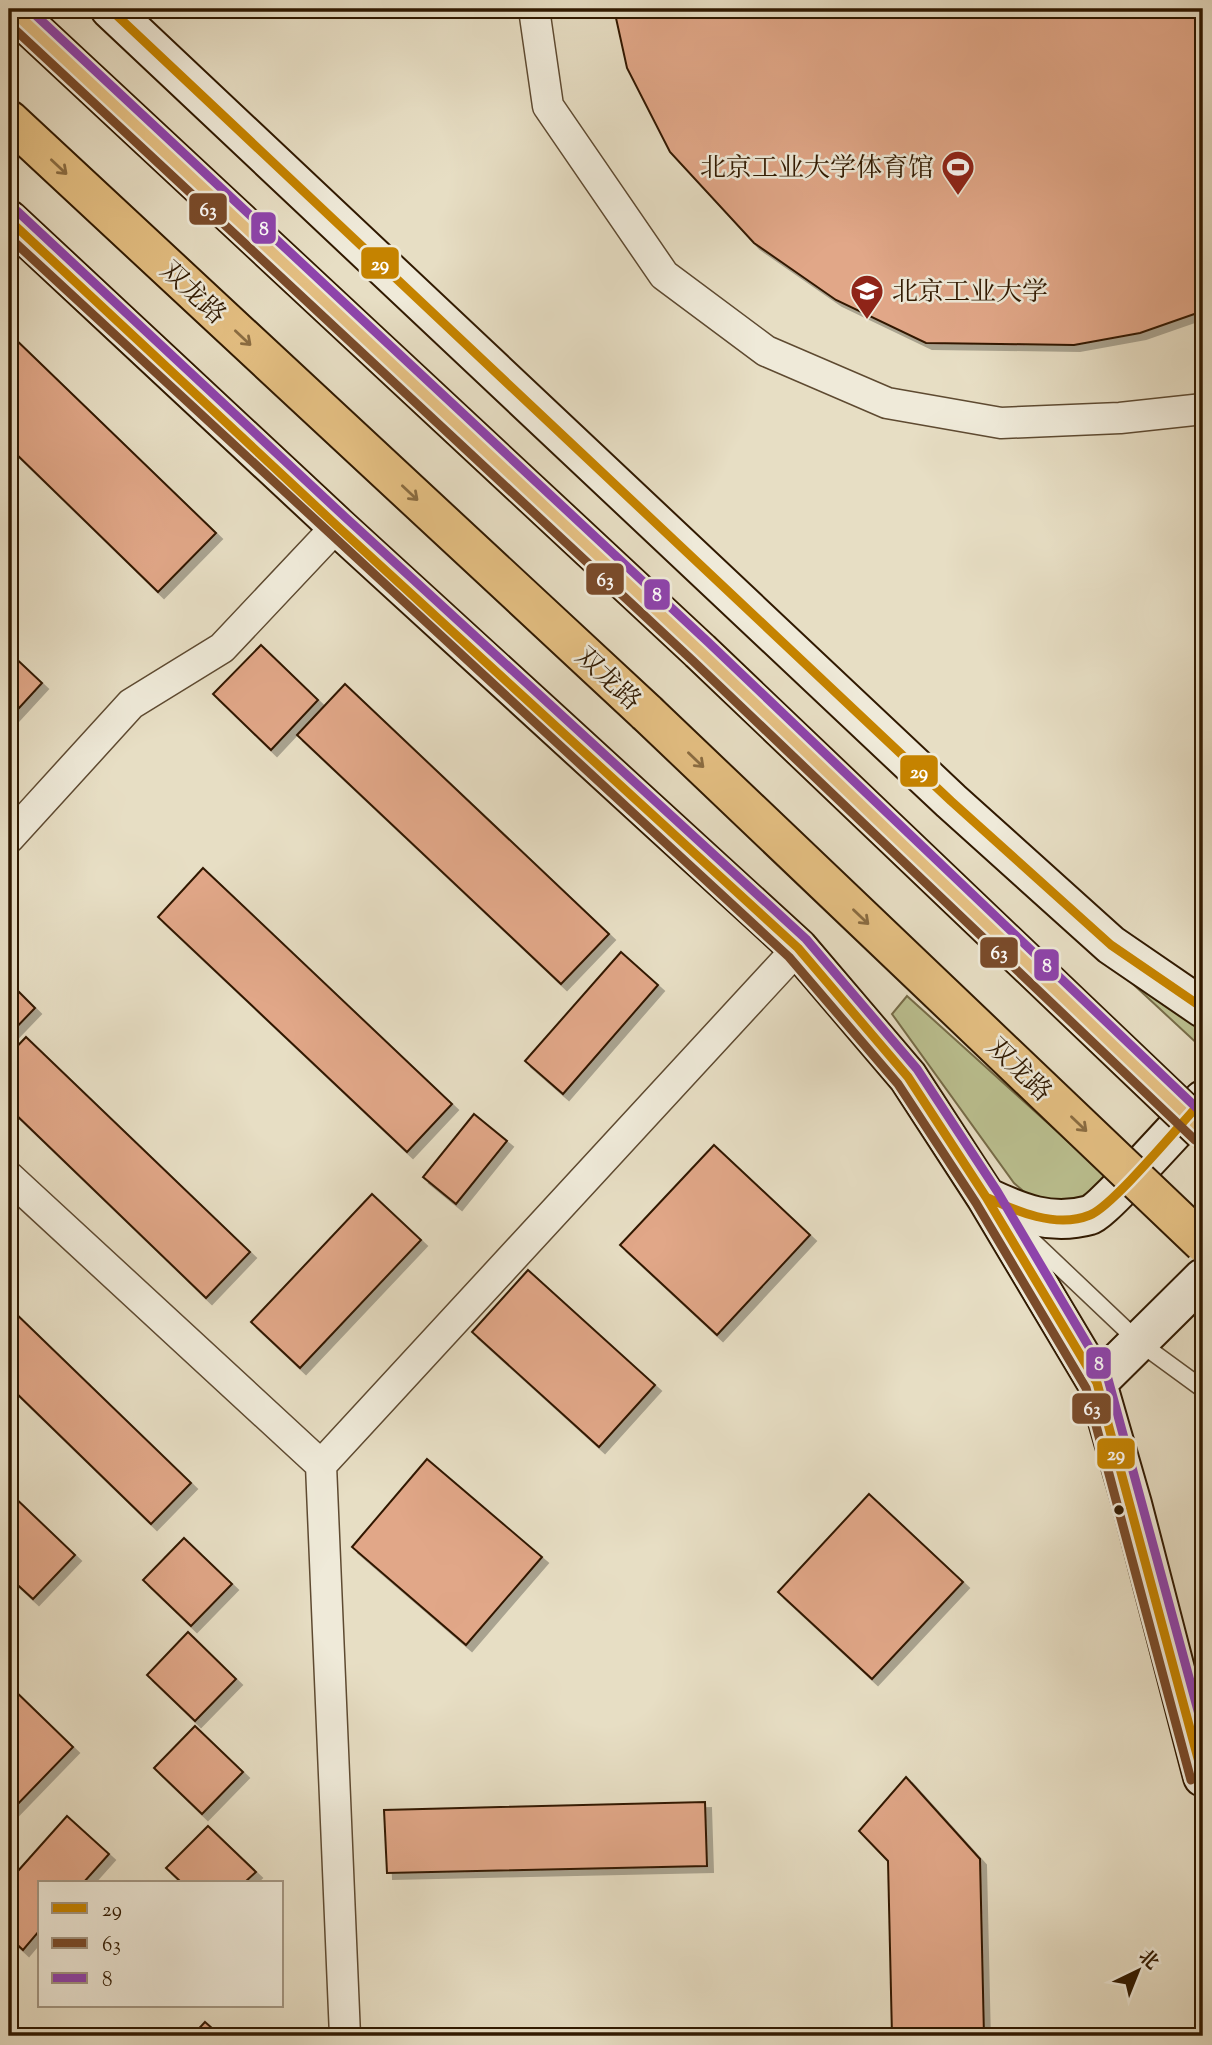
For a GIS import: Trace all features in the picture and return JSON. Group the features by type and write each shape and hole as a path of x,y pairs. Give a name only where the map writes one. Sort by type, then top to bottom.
{"main road":[{"path":"11,9 700,651 1203,1131"},
{"path":"110,9 951,801 1111,945 1203,1008"},
{"name":"双龙路","path":"9,120 647,713 1203,1243"},
{"path":"9,219 337,526 798,948 908,1077 986,1197 1097,1383 1139,1530 1203,1777"},
{"path":"986,1197 1040,1219 1066,1220 1093,1214 1203,1100"},
{"path":"1097,1383 1203,1278"}],"street":[{"path":"534,9 548,106 664,275 766,351 887,403 1001,423 1120,418 1203,410"},
{"path":"9,838 131,704 222,648 337,526"},
{"path":"321,1465 798,948"},
{"path":"9,1177 321,1465 345,2036"}],"lane":[{"path":"986,1197 1140,1343 1203,1389"}],"green space":[{"path":"1064,920 1203,1026 1203,1049"},
{"path":"907,996 1112,1181 1095,1201 1036,1202 1014,1183 892,1014"}],"building":[{"name":"北京工业大学体育馆","path":"614,9 1203,9 1203,311 1140,333 1074,345 926,343 836,300 754,243 670,152 627,68"},
{"path":"9,333 216,533 158,592 9,447"},
{"path":"261,645 318,700 271,750 213,694"},
{"path":"9,652 42,683 9,719"},
{"path":"345,684 609,934 561,984 297,735"},
{"path":"203,868 452,1104 407,1152 158,917"},
{"path":"621,952 658,985 563,1094 525,1061"},
{"path":"9,982 35,1008 9,1035"},
{"path":"26,1037 250,1252 206,1298 9,1108 9,1055"},
{"path":"474,1114 507,1141 456,1204 423,1177"},
{"path":"714,1145 810,1235 717,1335 620,1245"},
{"path":"372,1194 421,1240 300,1368 251,1322"},
{"path":"528,1270 655,1385 599,1447 472,1332"},
{"path":"9,1307 191,1483 151,1524 9,1386"},
{"path":"427,1459 542,1557 466,1645 352,1547"},
{"path":"9,1492 75,1555 33,1599 9,1577"},
{"path":"869,1494 963,1582 872,1679 778,1592"},
{"path":"184,1538 232,1584 191,1626 143,1580"},
{"path":"188,1632 236,1679 195,1721 147,1675"},
{"path":"9,1685 73,1747 11,1811 9,1809"},
{"path":"195,1726 243,1772 202,1814 154,1768"},
{"path":"906,1777 980,1859 984,2036 892,2036 888,1861 859,1831"},
{"path":"705,1802 707,1866 387,1873 384,1810"},
{"path":"67,1816 109,1854 85,1881 38,1881 38,1932 23,1950 9,1937 9,1881"},
{"path":"208,1826 256,1872 246,1881 180,1881 166,1868"},
{"path":"9,2022 23,2036 9,2036"},
{"path":"205,2022 221,2036 192,2036"}],"transit line":[{"name":"8","path":"29,9 708,642 1203,1114"},
{"name":"29","path":"110,9 951,801 1111,945 1203,1008"},
{"name":"63","path":"9,24 692,660 1195,1140"},
{"name":"8","path":"17,211 345,517 806,939 917,1069 997,1191 1108,1379 1203,1729"},
{"name":"29","path":"9,220 337,526 798,948 908,1077 986,1197 1097,1383 1203,1777"},
{"name":"63","path":"9,237 789,957 898,1084 976,1203 1086,1388 1191,1780"},
{"name":"29","path":"986,1197 1036,1217 1064,1220 1090,1215 1115,1196 1203,1100"}],"place":[{"name":"北京工业大学体育馆","path":"958,197"},
{"name":"北京工业大学","path":"867,321"}]}
